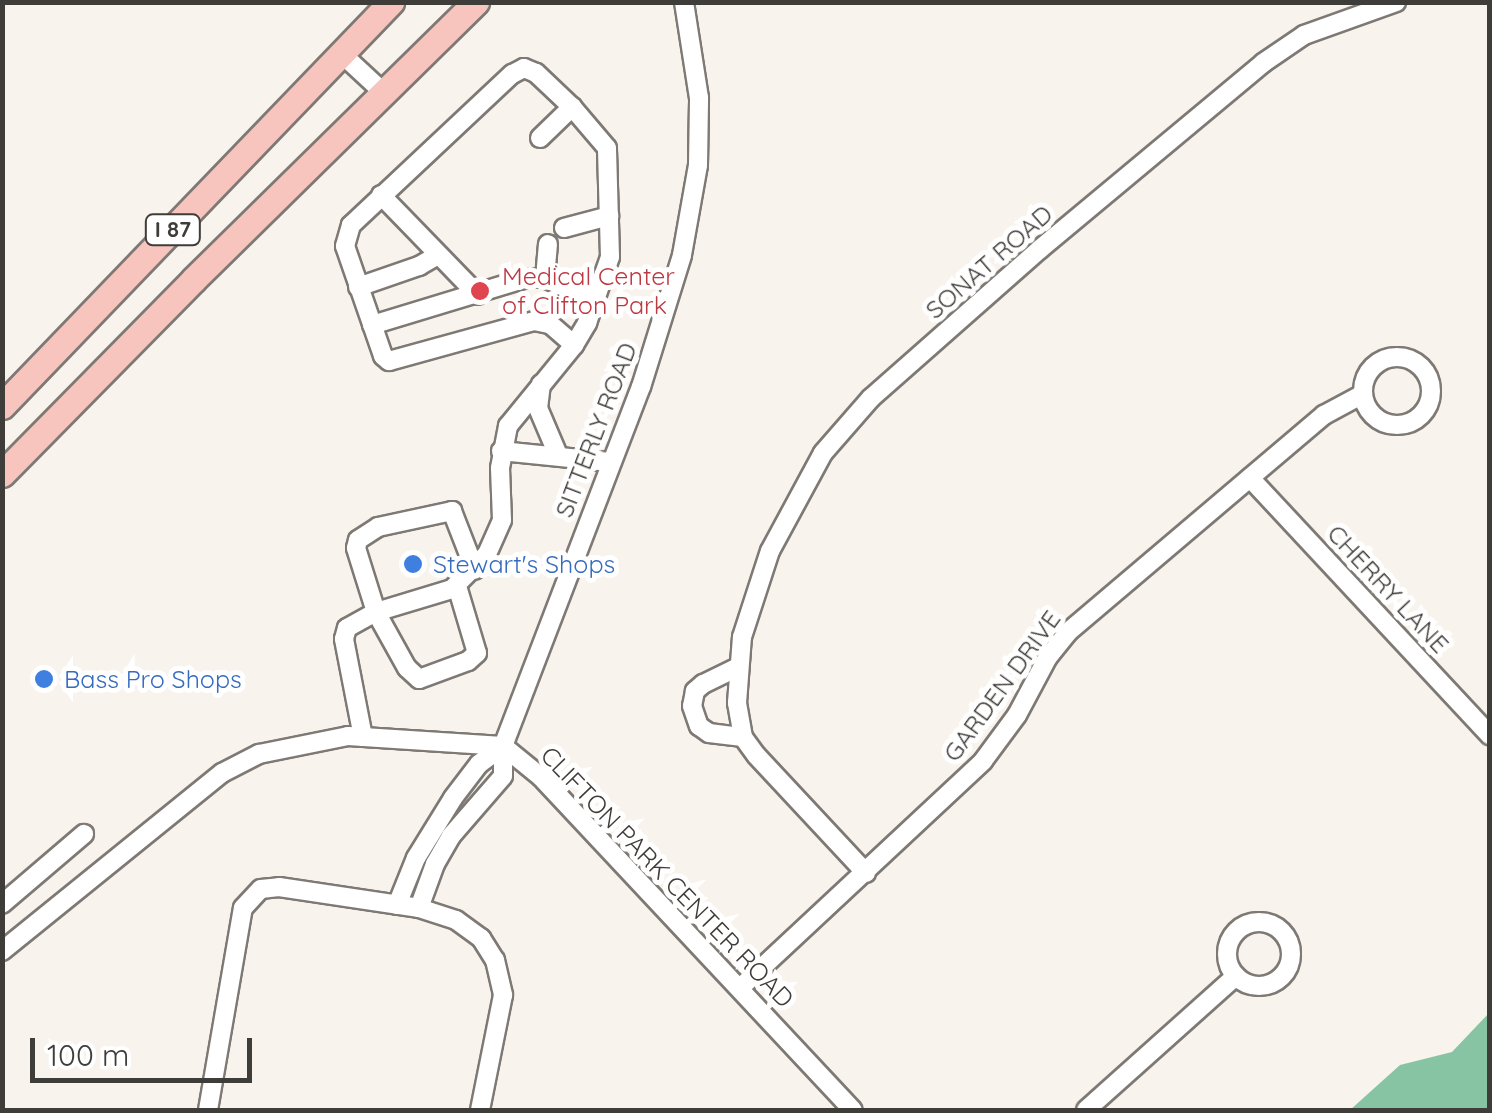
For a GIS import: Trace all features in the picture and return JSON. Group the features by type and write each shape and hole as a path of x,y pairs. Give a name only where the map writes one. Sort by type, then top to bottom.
{"highway":[{"name":"I 87","path":"2,406 391,2"},
{"name":"I 87","path":"2,474 476,2"}],"street":[{"name":"SITTERLY ROAD","path":"419,908 435,864 451,836 502,776 503,746 641,387 682,255 693,203 700,98 684,2"},
{"name":"SONAT ROAD","path":"744,737 736,668 770,551 824,452 871,398 1040,249 1263,64 1304,36 1396,2"},
{"path":"343,55 383,92"},
{"path":"363,737 344,639 347,628 376,612 458,586 499,536 501,452 508,426 574,344 610,257 607,148 572,107 536,73 524,68 512,74 382,196 346,235 345,246 372,325 390,362 534,321 550,324 574,344"},
{"path":"540,138 572,107"},
{"path":"382,196 478,295"},
{"path":"564,228 609,216"},
{"path":"545,278 548,244"},
{"path":"358,286 419,266 438,255"},
{"path":"372,325 527,278 545,278 595,301"},
{"path":"541,384 538,408 558,454"},
{"name":"GARDEN DRIVE","path":"741,987 983,761 1018,715 1048,657 1068,632 1324,415 1363,394"},
{"path":"501,452 558,454 609,462"},
{"name":"CHERRY LANE","path":"1250,478 1488,730"},
{"path":"458,586 477,653 428,677 412,676 376,612 356,548 364,533 378,527 452,512 474,570"},
{"path":"736,668 695,691 692,706 699,726 708,734 744,737 866,873"},
{"name":"CLIFTON PARK CENTER ROAD","path":"2,951 222,773 259,754 316,739 363,737 503,746 541,778 854,1110"},
{"path":"397,905 416,858 453,798 479,764 503,746"},
{"path":"2,904 84,834"},
{"path":"208,1110 243,908 260,889 279,886 419,908 456,920 482,938 501,976 504,994 480,1110"},
{"path":"1086,1110 1236,976"}],"green space":[{"path":"1489,1013 1489,1110 1350,1110 1400,1065 1452,1052"}],"place":[{"name":"Medical Center of Clifton Park","path":"480,291"},
{"name":"Stewart's Shops","path":"413,564"},
{"name":"Bass Pro Shops","path":"44,679"}]}
